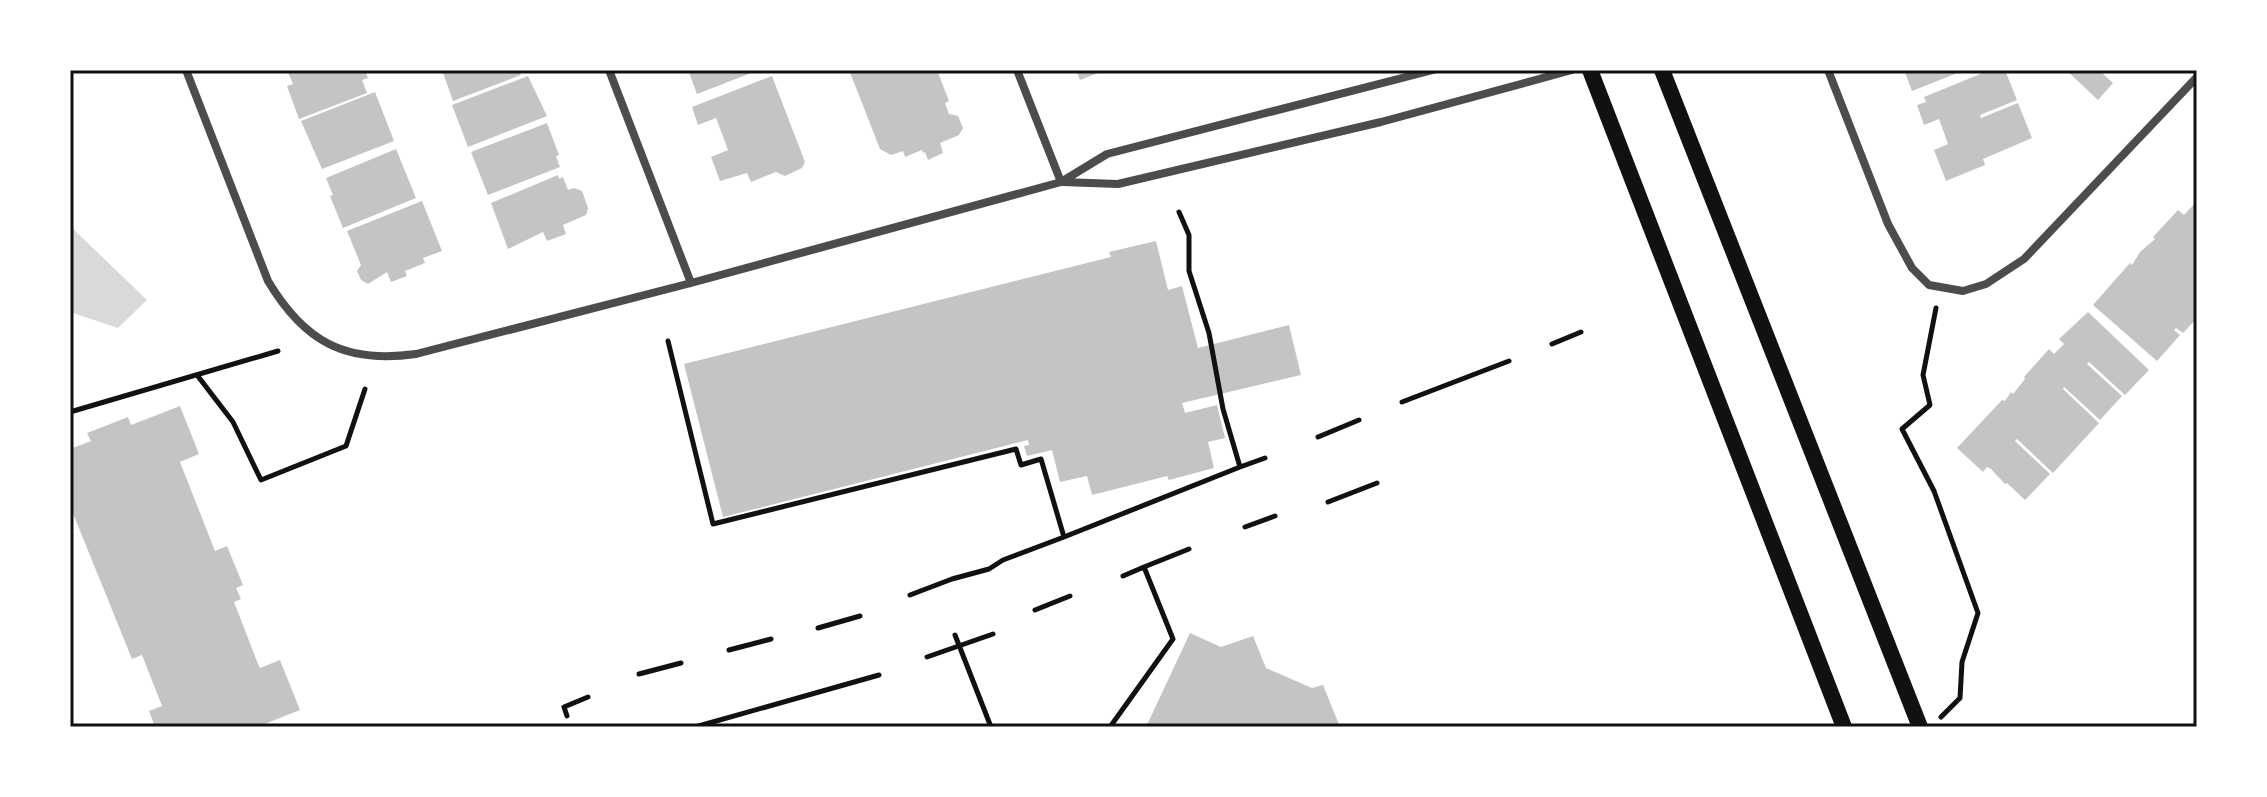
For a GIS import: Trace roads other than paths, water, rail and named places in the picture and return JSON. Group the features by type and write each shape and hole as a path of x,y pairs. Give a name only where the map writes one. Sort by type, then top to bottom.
{"main road":[{"path":"1590,70 1844,727"},
{"path":"1662,70 1920,727"}],"street":[{"path":"186,70 268,281 283,306 297,323 326,344 369,357 416,354 691,283 1061,182 1107,154 1433,70"},
{"path":"609,70 691,283"},
{"path":"1017,70 1061,182"},
{"path":"1061,182 1118,184 1381,122 1572,70"},
{"path":"1828,70 1888,224 1912,268 1929,285 1963,291 1986,284 2024,259 2197,77"}]}
